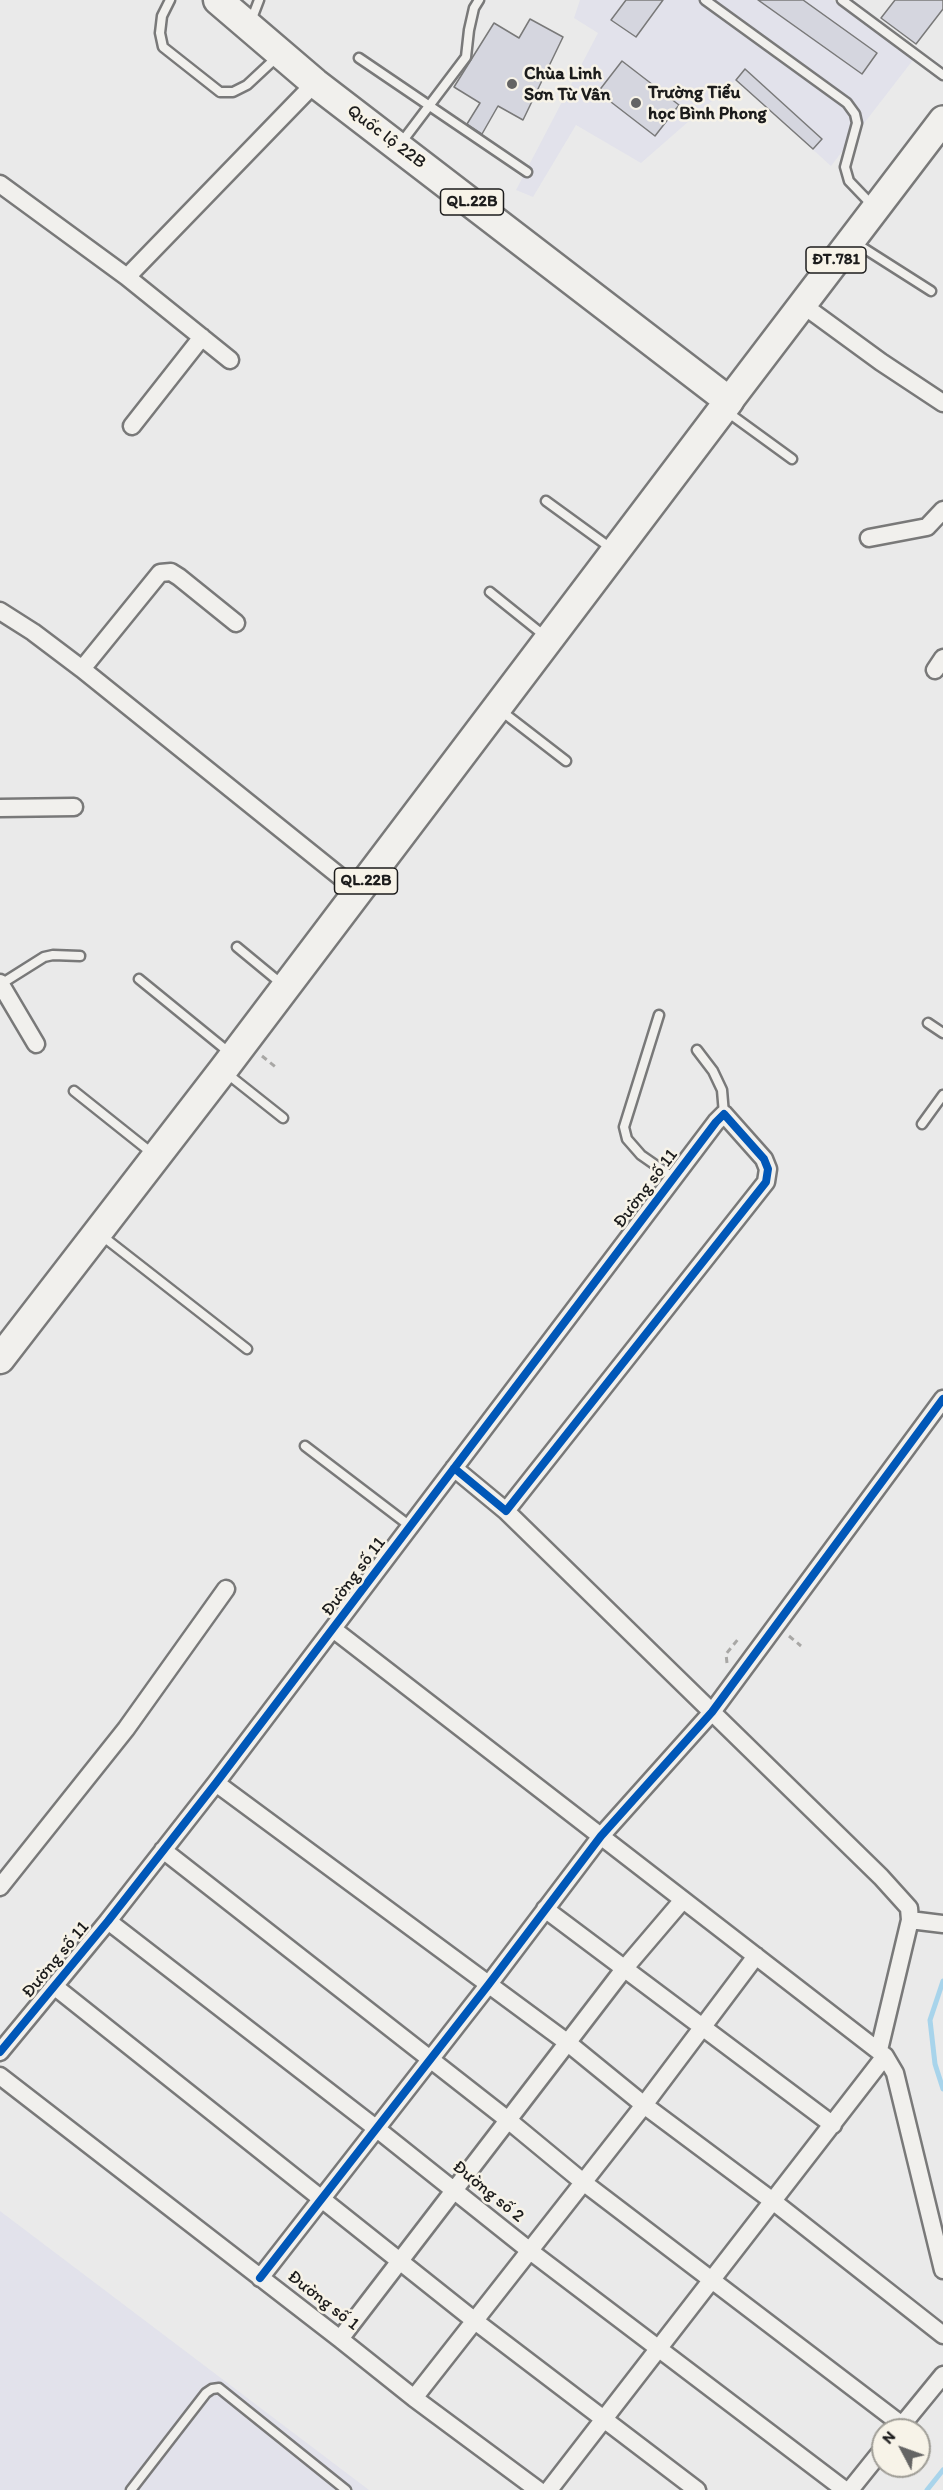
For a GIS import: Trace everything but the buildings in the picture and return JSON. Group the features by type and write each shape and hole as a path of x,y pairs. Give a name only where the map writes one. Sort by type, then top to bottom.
{"highway":[{"name":"Quốc lộ 22B","path":"218,0 315,83 399,146 726,405"},
{"name":"QL.22B","path":"0,1359 228,1063 726,405"}],"main road":[{"name":"ĐT.781","path":"726,405 943,120"}],"street":[{"path":"127,277 315,83"},
{"path":"0,184 127,277 230,360"},
{"path":"803,305 881,362 943,403"},
{"path":"132,426 202,337"},
{"path":"869,538 927,527 943,510"},
{"path":"82,669 160,573 171,572 179,577 236,623"},
{"path":"0,611 33,632 82,669 358,891"},
{"path":"0,808 74,807"},
{"path":"0,983 36,1044"},
{"path":"506,1511 766,1182 768,1169 764,1159 724,1114"},
{"name":"Đường số 11","path":"0,2052 108,1921 216,1783 724,1114"},
{"path":"260,2278 601,1836 712,1712 943,1399"},
{"path":"454,1468 506,1511 909,1908 910,1920 882,2053 833,2125 549,2490"},
{"path":"0,1887 126,1729 225,1589"},
{"path":"333,1629 682,1901 882,2053 895,2073 943,2270"},
{"path":"216,1783 568,2043 644,2105 774,2202 943,2335"},
{"path":"163,1850 887,2418"},
{"path":"340,2338 624,1969 682,1901"},
{"path":"545,1909 833,2125"},
{"path":"910,1920 943,1924"},
{"name":"Đường số 2","path":"108,1921 377,2129 530,2251 845,2490"},
{"path":"414,2398 644,2105 756,1956"},
{"path":"54,1986 475,2321 697,2490"},
{"name":"Đường số 1","path":"0,2076 340,2338 414,2398 538,2490"},
{"path":"908,2418 943,2375"},
{"path":"850,2490 871,2464"}],"lane":[{"path":"170,0 162,16 160,33 163,47 220,92 233,92 247,86 280,53"},
{"path":"249,27 259,0"},
{"path":"399,146 466,57 469,30 479,0"},
{"path":"705,0 847,103 855,114 857,123 845,167 849,181 875,209"},
{"path":"842,0 943,75"},
{"path":"359,58 527,172"},
{"path":"851,240 931,291"},
{"path":"726,405 792,459"},
{"path":"546,501 615,551"},
{"path":"490,592 549,639"},
{"path":"497,708 566,761"},
{"path":"237,947 285,987"},
{"path":"0,983 44,957 53,954 80,956"},
{"path":"139,979 283,1118"},
{"path":"659,1014 624,1127 627,1139 641,1155 674,1178"},
{"path":"928,1023 943,1033"},
{"path":"697,1050 713,1071 722,1090 724,1114"},
{"path":"74,1091 156,1157"},
{"path":"922,1124 943,1095"},
{"path":"98,1233 247,1349"},
{"path":"305,1446 410,1526"},
{"path":"131,2490 206,2393 219,2388 346,2490"}],"shaded area":[{"name":"Trường Tiểu học Bình Phong","path":"580,0 833,0 913,60 831,166 736,80 641,163 576,125 533,197 516,190 598,33 574,18"},
{"path":"0,2211 369,2490 0,2490"}],"waterway":[{"path":"943,1981 930,2020 935,2064 943,2089"},
{"path":"927,2490 943,2470"}],"cycle path":[{"path":"0,2052 108,1921 216,1783 716,1122 724,1114 764,1159 768,1169 766,1182 506,1511 454,1468"},
{"path":"260,2278 601,1836 712,1712 943,1399"}],"place":[{"name":"Chùa Linh Sơn Từ Vân","path":"512,84"},
{"name":"Trường Tiểu học Bình Phong","path":"636,103"}]}
